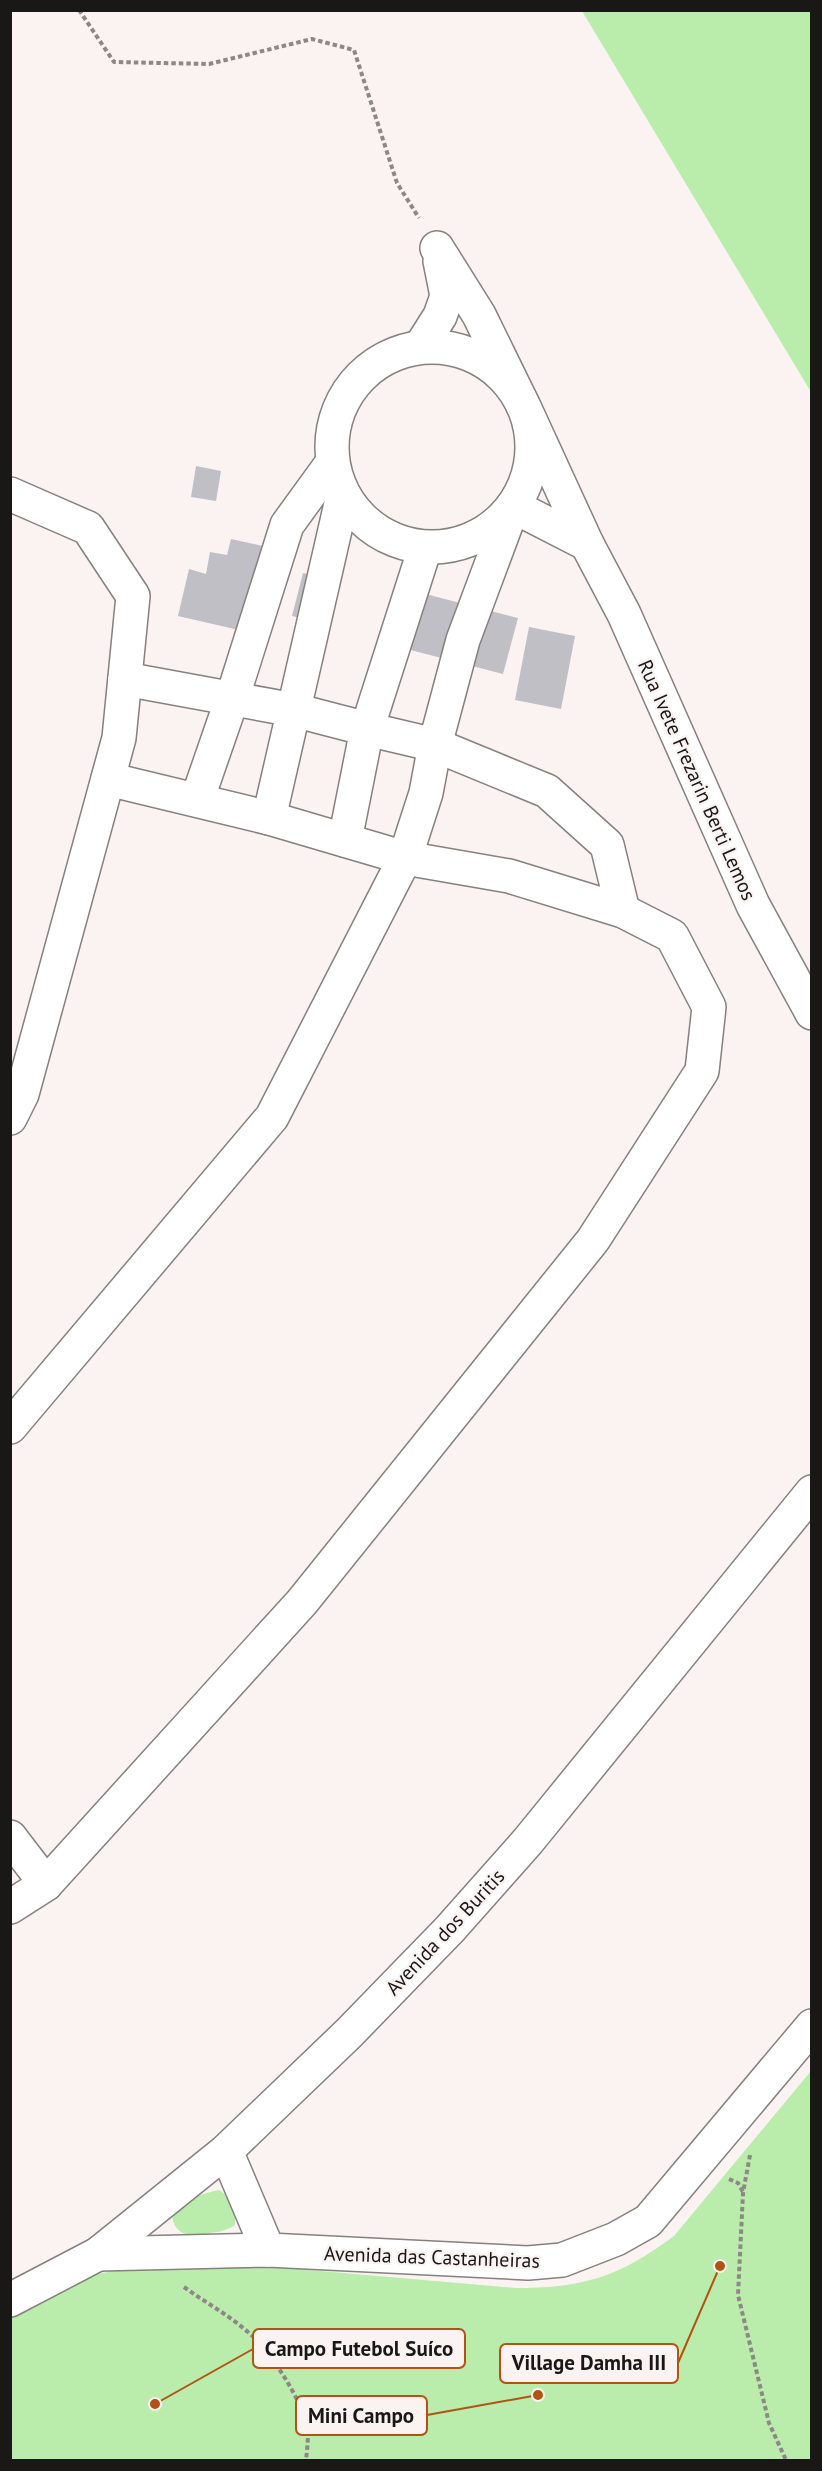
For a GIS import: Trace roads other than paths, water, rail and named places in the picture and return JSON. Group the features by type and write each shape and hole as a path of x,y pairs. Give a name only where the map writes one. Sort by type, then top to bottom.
{"street":[{"name":"Rua Ivete Frezarin Berti Lemos","path":"421,346 440,316 447,296 437,248 479,315 587,544 624,614 753,905 812,1013"},
{"path":"10,1427 272,1117 405,858 426,793 435,745 463,640 513,506 528,476 532,442 525,409 508,381 483,360 453,348 421,346 389,355 363,374 343,399 332,430 332,463 343,495 364,522 392,540 425,548 458,544 489,530 513,506"},
{"path":"197,801 232,699 286,525 332,463"},
{"path":"10,494 88,528 133,596 119,738 22,1094 10,1118"},
{"path":"269,818 343,495"},
{"path":"513,506 587,544"},
{"path":"345,840 367,729 425,548"},
{"path":"125,679 294,710 435,745 547,791 607,844 623,911"},
{"path":"10,1907 46,1884 302,1602 593,1240 702,1071 710,1007 672,936 623,911 509,876 405,858 269,818 108,779"},
{"name":"Avenida dos Buritis","path":"10,2300 98,2254 226,2151 349,2034 450,1929 528,1841 812,1492"},
{"path":"10,1837 46,1884"},
{"name":"Avenida das Castanheiras","path":"98,2254 268,2250 528,2264 562,2260 616,2239 648,2221 812,2026"},
{"path":"226,2151 268,2250"}],"place":[{"name":"Village Damha III","path":"720,2266"},
{"name":"Mini Campo","path":"538,2395"},
{"name":"Campo Futebol Suíco","path":"155,2404"}]}
